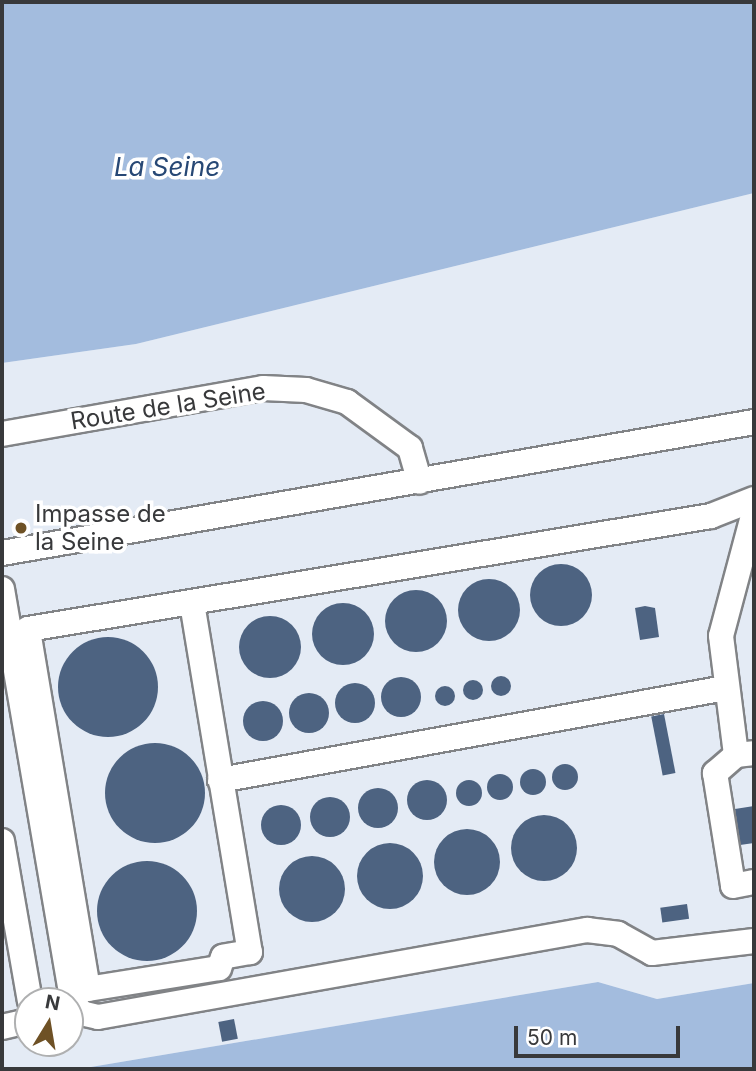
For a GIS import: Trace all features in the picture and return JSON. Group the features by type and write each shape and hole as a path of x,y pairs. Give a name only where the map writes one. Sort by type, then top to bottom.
{"lane":[{"name":"Route de la Seine","path":"2,434 263,388 306,390 347,402 411,448 420,482"},
{"path":"5,553 754,422"},
{"path":"192,603 250,953 223,957 219,968 88,989 28,629 711,516 754,499"},
{"path":"754,512 723,616 725,688 745,754 715,773 733,886 754,882"},
{"path":"2,589 72,999 81,1013 98,1017 587,930 618,934 652,953 754,942"},
{"path":"220,780 725,688"},
{"path":"2,841 28,987"}],"shaded area":[{"path":"754,193 754,983 657,999 598,982 79,1069 2,1069 2,363 136,344"}],"water":[{"name":"La Seine","path":"2,2 754,2 754,193 136,344 2,363"},
{"path":"598,982 657,999 754,983 754,1069 79,1069"}],"building":[{"path":"555,564 567,564 583,573 590,583 590,607 583,617 567,626 555,626 544,621 535,612 530,601 530,589 535,578 544,569"},
{"path":"483,579 495,579 511,588 518,598 518,622 511,632 495,641 483,641 472,636 463,627 458,616 458,604 463,593 472,584"},
{"path":"410,590 422,590 438,599 445,609 445,633 438,643 422,652 410,652 399,647 390,638 385,627 385,615 390,604 399,595"},
{"path":"337,603 349,603 365,612 372,622 372,646 365,656 349,665 337,665 326,660 317,651 312,640 312,628 317,617 326,608"},
{"path":"635,608 655,608 659,637 640,640"},
{"path":"264,616 276,616 292,625 299,635 299,659 292,669 276,678 264,678 253,673 244,664 239,653 239,641 244,630 253,621"},
{"path":"108,637 127,641 144,651 154,668 158,687 154,706 144,723 127,733 108,737 89,733 72,723 62,706 58,687 62,668 72,651 89,641"},
{"path":"501,676 508,679 511,686 508,693 501,696 494,693 491,686 494,679"},
{"path":"401,677 415,683 421,697 415,711 401,717 387,711 381,697 387,683"},
{"path":"473,680 480,683 483,690 480,697 473,700 466,697 463,690 466,683"},
{"path":"355,683 369,689 375,703 369,717 355,723 341,717 335,703 341,689"},
{"path":"445,686 452,689 455,696 452,703 445,706 438,703 435,696 438,689"},
{"path":"309,693 323,699 329,713 323,727 309,733 295,727 289,713 295,699"},
{"path":"263,701 271,702 277,707 282,713 282,729 277,735 271,740 263,741 255,740 249,735 244,729 243,721 244,713 249,707 255,702"},
{"path":"664,714 675,773 663,775 651,716"},
{"path":"155,743 174,747 191,757 201,774 205,793 201,812 191,829 174,839 155,843 136,839 119,829 109,812 105,793 109,774 119,757 136,747"},
{"path":"565,764 574,768 578,777 574,786 565,790 556,786 552,777 556,768"},
{"path":"533,769 542,773 546,782 542,791 533,795 524,791 520,782 524,773"},
{"path":"500,774 509,778 513,787 509,796 500,800 491,796 487,787 491,778"},
{"path":"427,780 441,786 447,800 441,814 427,820 413,814 407,800 413,786"},
{"path":"469,780 478,784 482,793 478,802 469,806 460,802 456,793 460,784"},
{"path":"378,788 392,794 398,808 392,822 378,828 364,822 358,808 364,794"},
{"path":"330,797 344,803 350,817 344,831 330,837 316,831 310,817 316,803"},
{"path":"281,805 295,811 301,825 295,839 281,845 267,839 261,825 267,811"},
{"path":"754,806 754,843 740,845 735,809"},
{"path":"550,815 568,824 575,835 575,861 568,872 557,879 538,881 520,872 513,861 511,842 520,824 531,817"},
{"path":"461,829 473,829 485,834 495,844 500,862 498,875 485,890 473,895 461,895 449,890 439,880 434,868 434,856 439,844 449,834"},
{"path":"390,843 403,845 413,853 421,863 421,889 413,899 403,907 390,909 377,907 367,899 359,889 357,876 359,863 367,853 377,845"},
{"path":"312,856 325,859 335,866 342,876 345,889 342,902 335,912 325,919 312,922 299,919 289,912 282,902 279,889 282,876 289,866 299,859"},
{"path":"147,861 166,865 182,876 193,892 197,911 193,930 182,946 166,957 147,961 128,957 112,946 101,930 97,911 101,892 112,876 128,865"},
{"path":"687,904 689,919 662,923 660,908"},
{"path":"234,1019 238,1039 222,1042 218,1022"}],"place":[{"name":"Impasse de la Seine","path":"21,528"}]}
